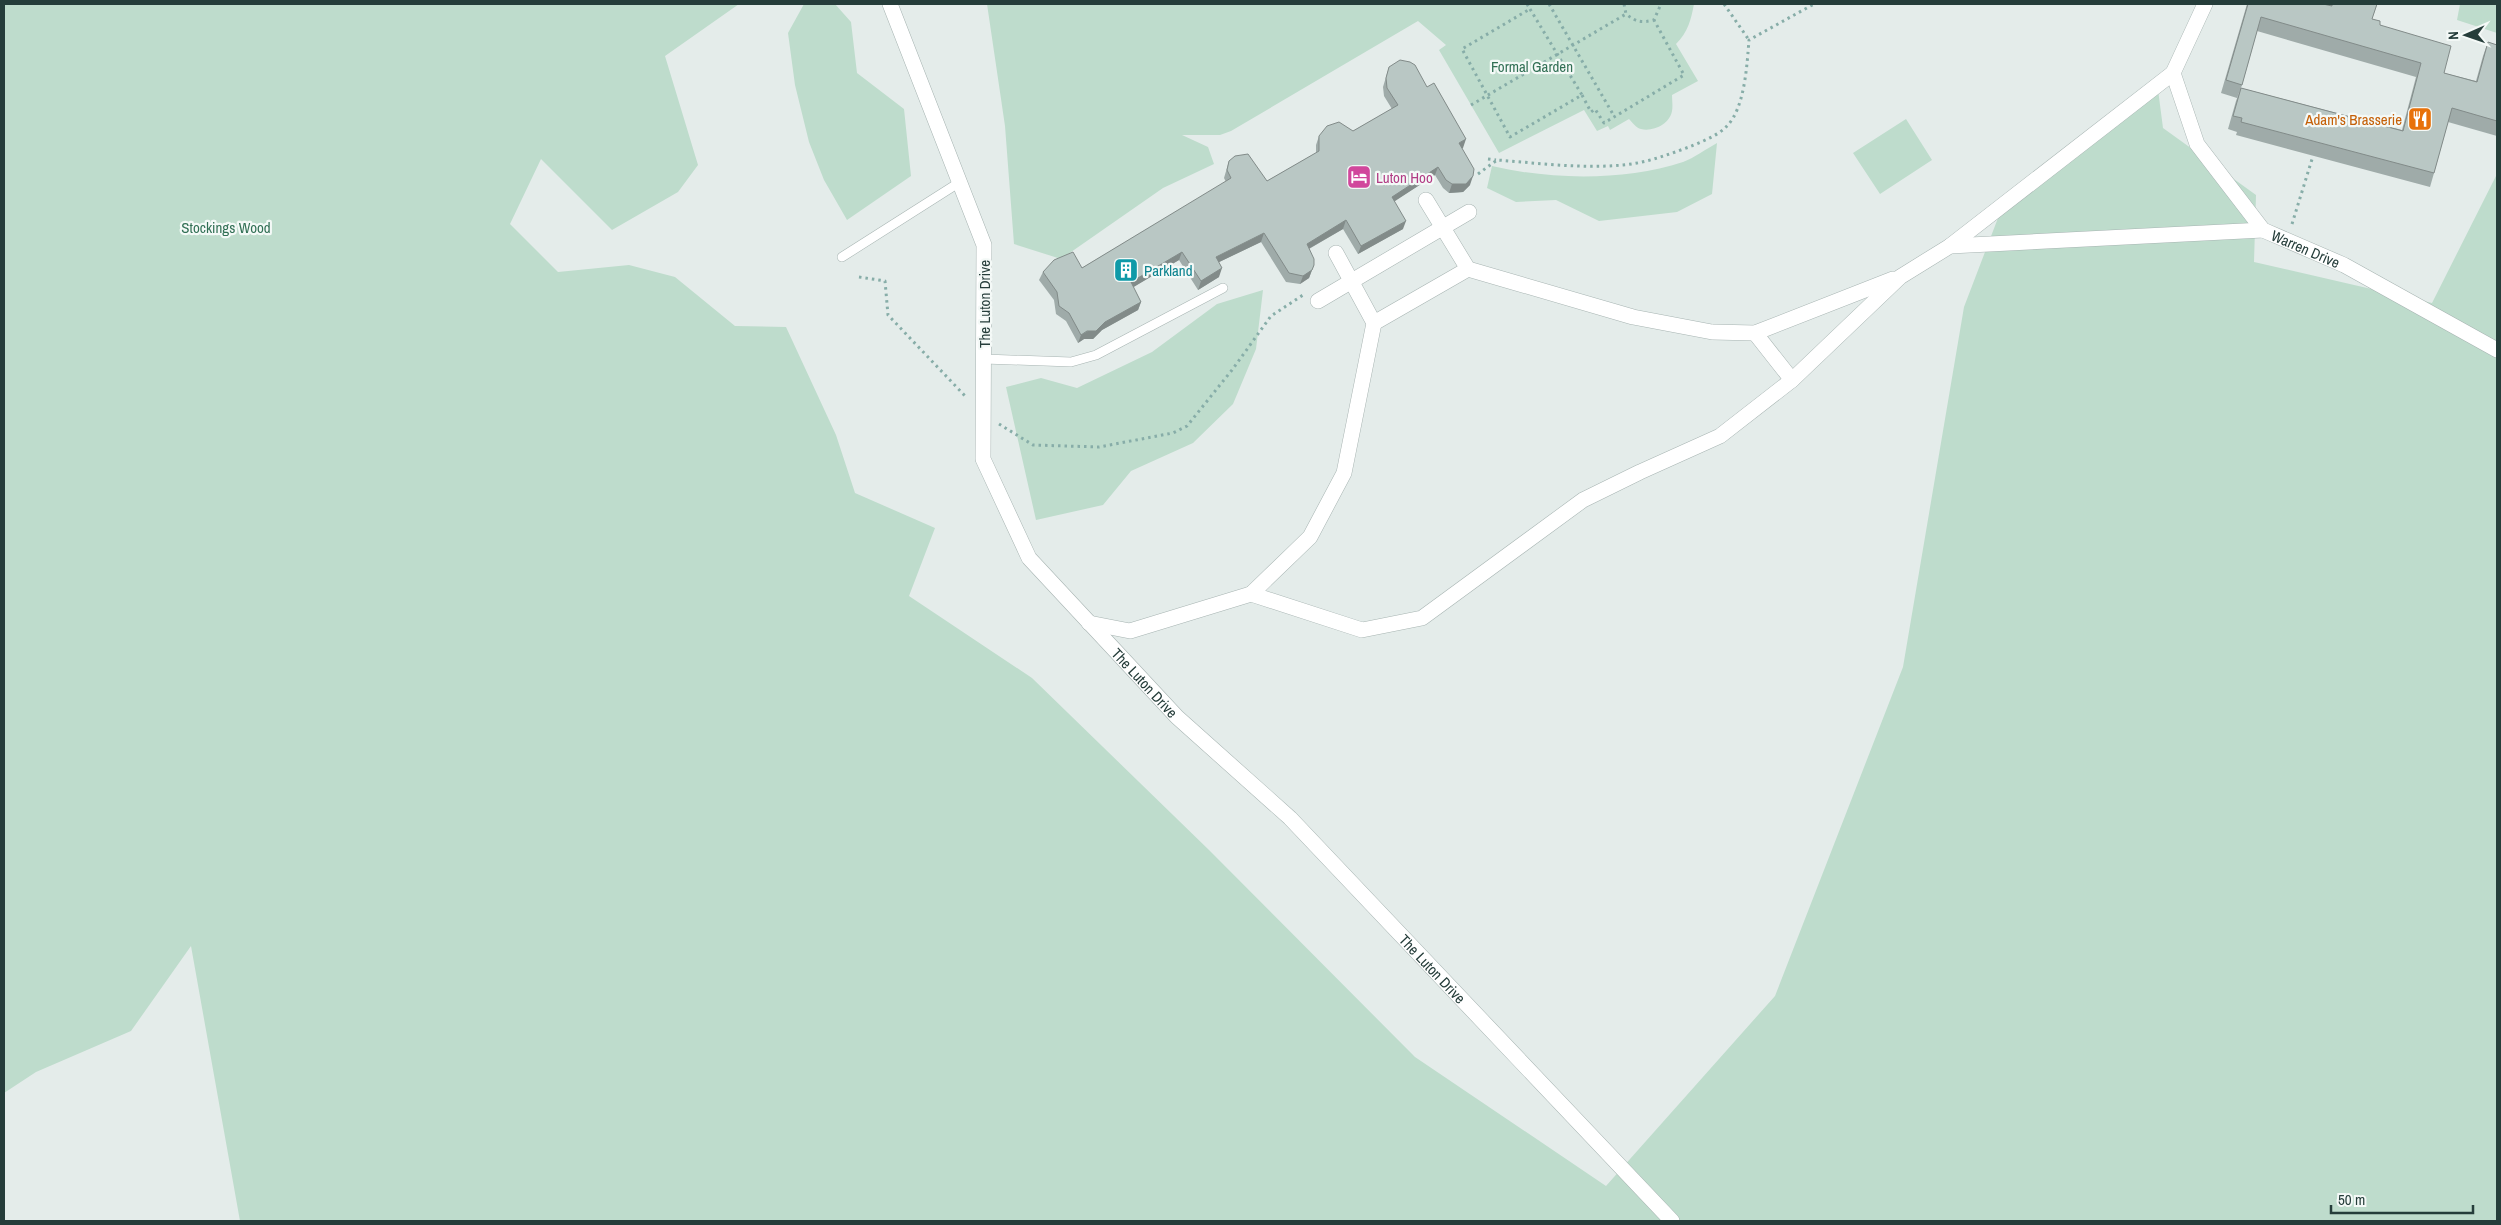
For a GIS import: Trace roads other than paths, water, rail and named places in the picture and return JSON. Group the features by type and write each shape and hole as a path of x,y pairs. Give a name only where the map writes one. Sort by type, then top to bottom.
{"street":[{"name":"The Luton Drive","path":"890,4 984,245 983,459 1029,558 1177,717 1290,818 1672,1221"},
{"path":"1426,200 1468,269 1633,317 1712,332 1755,333 1900,277 1950,246 2173,73 2205,4"},
{"name":"Warren Drive","path":"2173,73 2197,144 2263,230 2344,264 2497,350"},
{"path":"1318,301 1469,212"},
{"path":"1950,246 2263,230"},
{"path":"1089,623 1130,631 1251,594 1310,538 1344,473 1374,323 1336,253"},
{"path":"1374,323 1468,269"},
{"path":"1251,594 1362,630 1422,618 1583,500 1720,436 1792,380 1900,277"},
{"path":"1755,333 1792,380"}],"lane":[{"path":"842,257 960,182"},
{"path":"984,359 1071,362 1096,355 1223,288"}],"place":[{"name":"Adam's Brasserie","path":"2420,119"},
{"name":"Luton Hoo","path":"1359,177"},
{"name":"Parkland","path":"1126,270"}],"park label":[{"name":"Formal Garden","path":"1532,66"},
{"name":"Stockings Wood","path":"226,227"}]}
